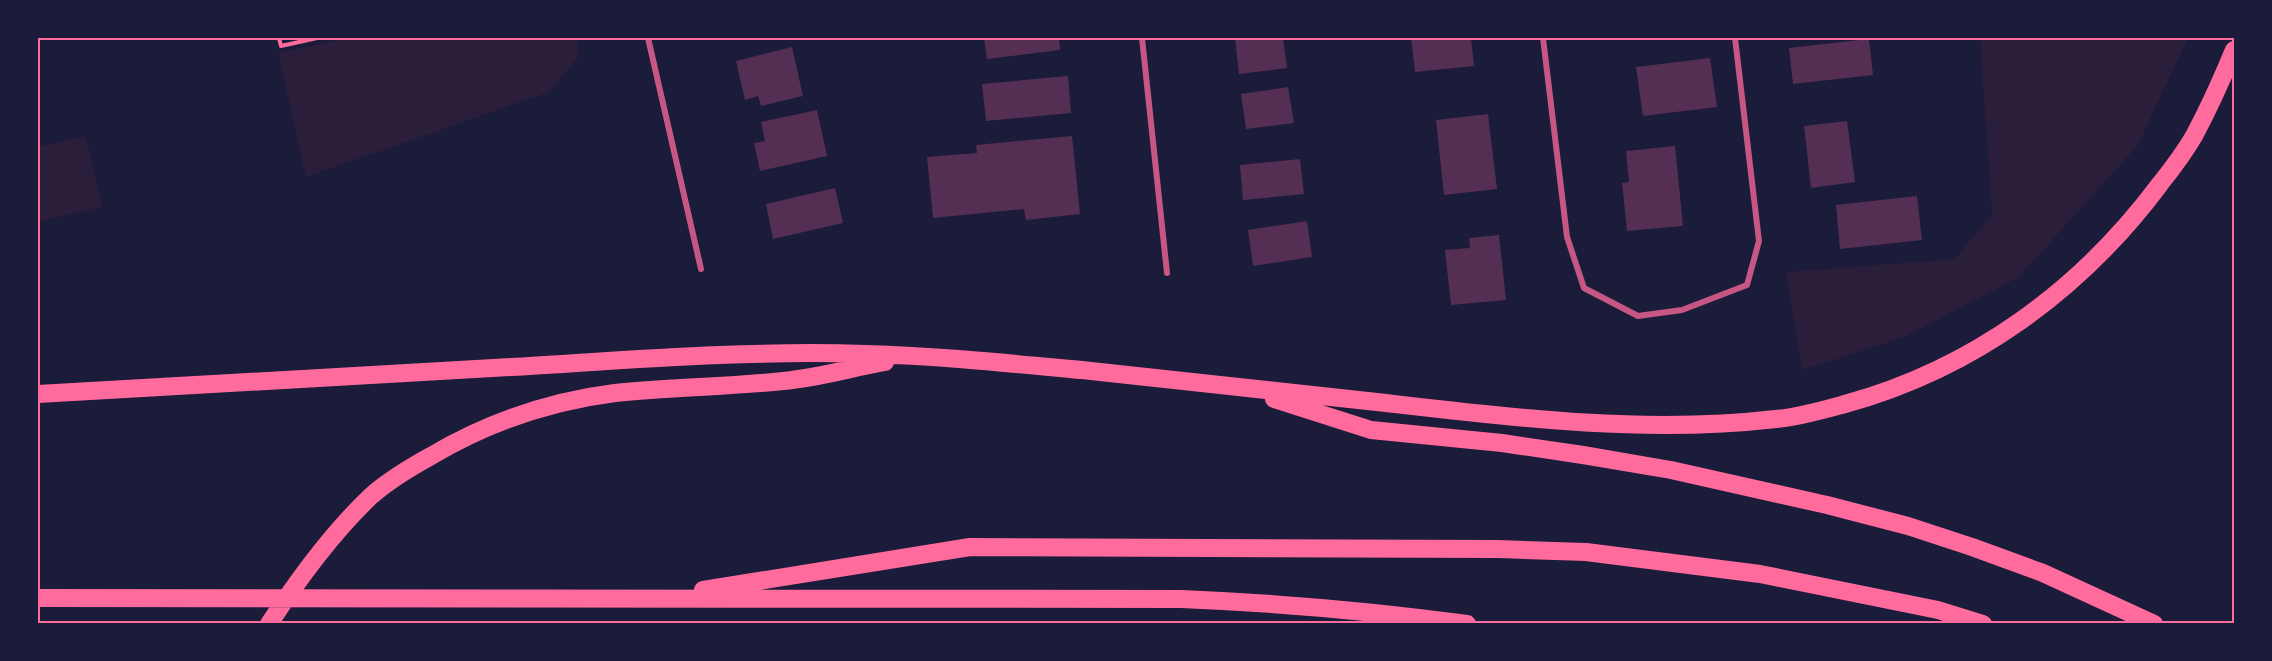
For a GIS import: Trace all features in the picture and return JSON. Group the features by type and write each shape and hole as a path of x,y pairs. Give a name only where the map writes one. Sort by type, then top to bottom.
{"highway":[{"path":"38,394 709,355 792,353 919,356 1235,386 1503,416 1621,425 1677,425 1780,419 1864,399 1903,386 1986,345 2029,317 2104,252 2136,217 2192,140 2235,50"},
{"path":"269,624 313,562 338,531 373,495 449,445 528,412 612,393 784,381 919,356"},
{"path":"1235,386 1371,430 1502,443 1583,455 1671,470 1827,505 1908,526 1972,547 2043,573 2154,624"},
{"path":"648,599 970,547 1498,549 1586,552 1760,574 1938,610 1983,624"},
{"path":"38,598 1191,600 1277,603 1382,612 1467,624"}],"street":[{"path":"648,38 701,269"},
{"path":"1142,38 1167,273"},
{"path":"1543,38 1567,237 1584,288 1638,316 1682,310 1747,285 1759,241 1735,38"}],"path":[{"path":"279,38 281,46 317,38"}],"shaded area":[{"path":"349,38 576,38 579,56 549,92 306,177 278,53"},
{"path":"1980,38 2188,38 2138,145 2019,277 1905,337 1802,370 1786,272 1955,259 1992,214"},
{"path":"86,136 102,207 38,222 38,147"}],"building":[{"path":"984,38 1059,38 1060,50 987,59"},
{"path":"1235,38 1283,38 1287,68 1239,74"},
{"path":"1411,38 1471,38 1474,66 1415,72"},
{"path":"1869,39 1873,75 1793,84 1789,48"},
{"path":"792,47 803,96 761,106 758,96 745,100 736,61"},
{"path":"1710,58 1717,107 1643,116 1636,67"},
{"path":"1068,76 1071,113 986,121 982,84"},
{"path":"1288,87 1294,123 1246,129 1241,94"},
{"path":"817,110 827,156 760,171 754,143 765,141 761,122"},
{"path":"1488,114 1497,189 1444,195 1436,120"},
{"path":"1847,121 1855,182 1811,188 1804,126"},
{"path":"1072,136 1080,214 1026,220 1024,209 933,218 927,157 977,153 976,145"},
{"path":"1675,146 1683,226 1627,231 1622,183 1629,182 1626,151"},
{"path":"1300,159 1304,194 1243,200 1240,165"},
{"path":"835,188 843,223 773,239 766,204"},
{"path":"1917,196 1922,240 1840,249 1836,205"},
{"path":"1307,221 1312,257 1253,266 1248,230"},
{"path":"1499,235 1506,300 1451,305 1445,250 1470,248 1469,238"}]}
